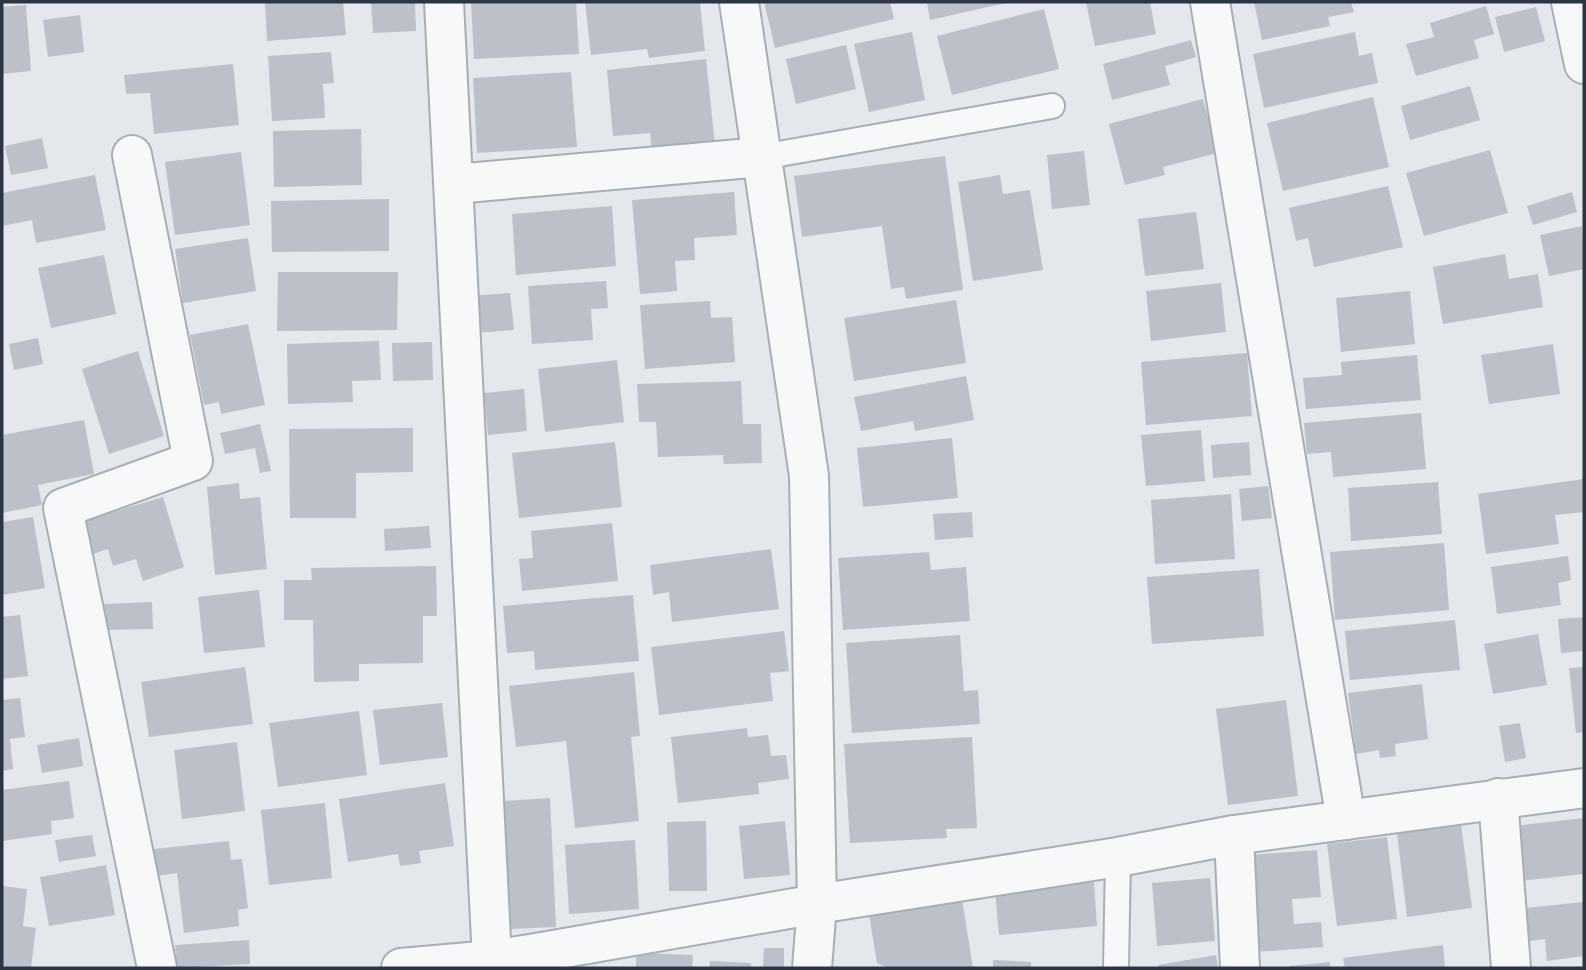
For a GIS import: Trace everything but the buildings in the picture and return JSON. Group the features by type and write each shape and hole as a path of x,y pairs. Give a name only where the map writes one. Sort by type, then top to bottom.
{"street":[{"path":"444,2 492,960"},
{"path":"739,2 809,475 817,904 812,968"},
{"path":"1210,2 1346,820"},
{"path":"1571,2 1584,64"},
{"path":"132,155 193,461 63,508 157,968"},
{"path":"454,184 762,157"},
{"path":"401,968 492,960 536,961 817,904 1118,857 1234,835 1584,788"},
{"path":"1498,798 1511,968"},
{"path":"1234,835 1240,968"}],"lane":[{"path":"762,157 1052,106"},
{"path":"1116,968 1118,857"}]}
